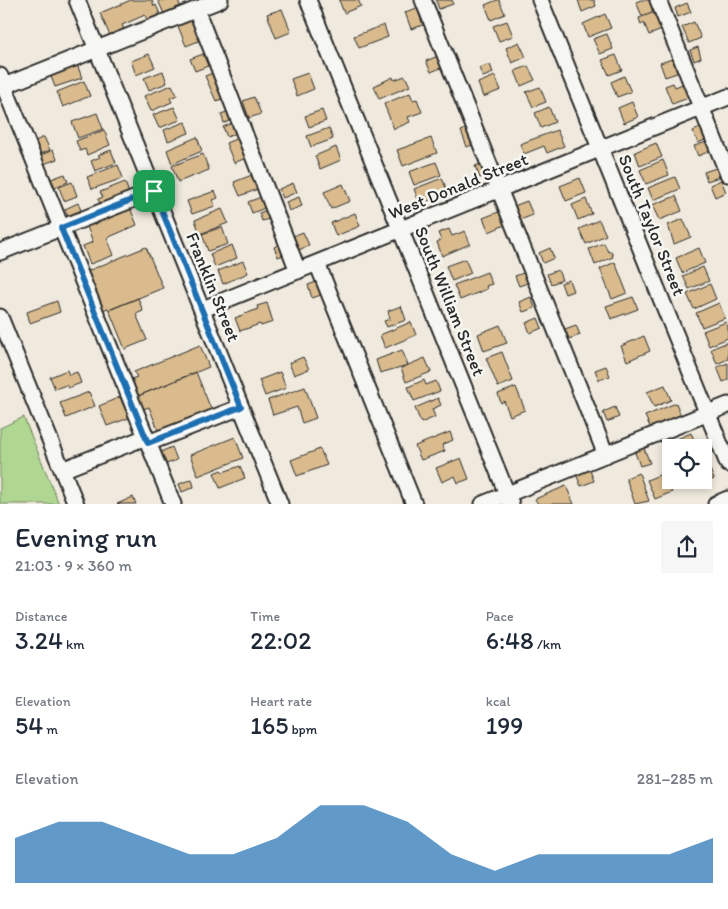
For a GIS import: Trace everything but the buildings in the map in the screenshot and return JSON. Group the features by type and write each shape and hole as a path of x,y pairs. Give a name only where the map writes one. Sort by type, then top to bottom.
{"street":[{"name":"Franklin Street","path":"77,0 280,504"},
{"path":"173,504 2,81 97,49 220,0"},
{"name":"South William Street","path":"308,0 509,499"},
{"path":"423,0 606,455"},
{"name":"South Taylor Street","path":"540,0 728,464"},
{"path":"658,0 728,174"},
{"path":"196,9 298,270"},
{"name":"West Donald Street","path":"202,309 728,97"},
{"path":"0,252 154,191"},
{"path":"317,264 414,504"},
{"path":"0,317 76,504"},
{"path":"482,504 509,499 606,455 728,405"},
{"path":"62,470 241,407"},
{"path":"716,504 728,499"}],"green space":[{"path":"24,417 59,504 0,504 0,428"}],"route":[{"path":"154,191 241,407 148,443 61,228 154,191"}]}
